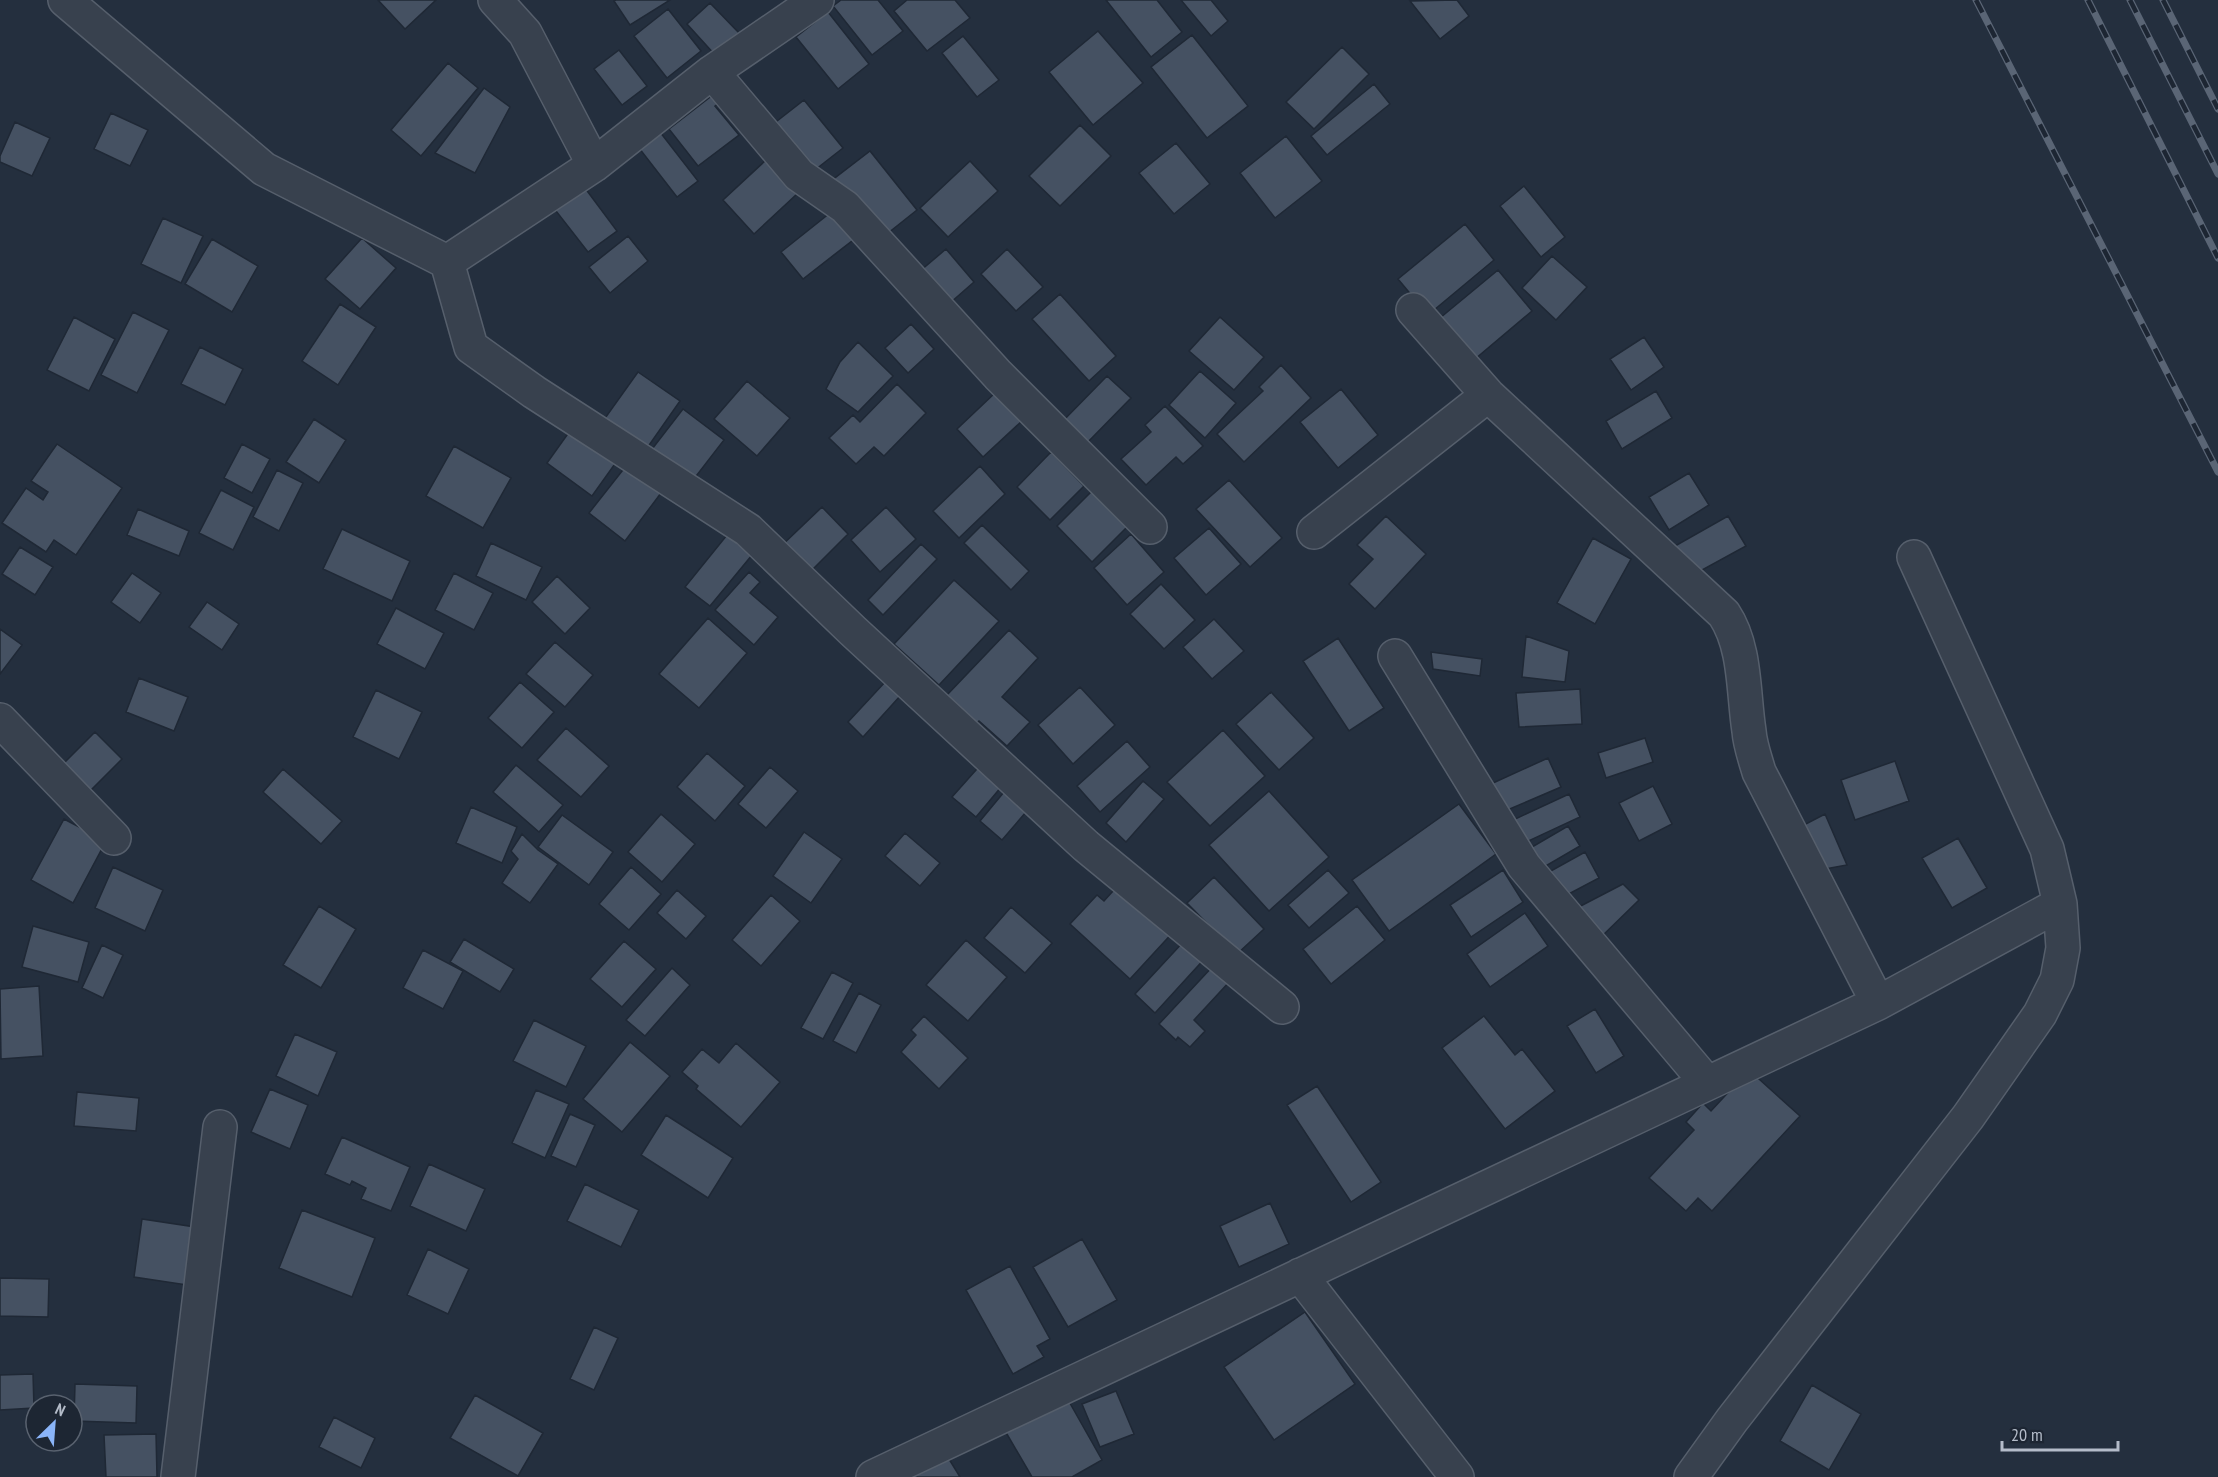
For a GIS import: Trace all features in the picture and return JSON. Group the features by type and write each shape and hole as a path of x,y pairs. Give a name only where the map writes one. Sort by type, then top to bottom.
{"street":[{"path":"65,0 264,169 447,262 471,347 534,392 748,530 853,631 1086,846 1282,1007"},
{"path":"495,0 525,33 594,165"},
{"path":"447,262 594,165 712,72 817,0"},
{"path":"712,72 799,175 845,207 998,375 1150,528"},
{"path":"1413,310 1488,395 1724,614 1733,627 1738,644 1749,734 1759,772 1878,1003"},
{"path":"1314,532 1488,395"},
{"path":"1691,1477 1732,1420 1968,1117 2040,1014 2057,980 2063,948 2060,904 2047,849 1914,556"},
{"path":"1395,656 1524,866 1707,1083"},
{"path":"0,720 114,838"},
{"path":"873,1477 1878,1003 2060,904"},
{"path":"178,1477 220,1127"},
{"path":"1300,1275 1457,1477"}],"building":[{"path":"378,0 436,0 405,29"},
{"path":"670,0 630,25 614,1"},
{"path":"841,0 878,0 903,31 872,55 833,6"},
{"path":"907,0 955,0 970,18 927,51 894,11"},
{"path":"1106,0 1157,0 1182,32 1151,57"},
{"path":"1181,0 1211,0 1228,21 1211,36"},
{"path":"1457,0 1469,16 1440,39 1410,1"},
{"path":"710,3 739,33 716,56 687,24"},
{"path":"668,9 701,51 667,78 634,36"},
{"path":"828,12 869,64 838,89 796,37"},
{"path":"1098,31 1143,83 1093,125 1049,72"},
{"path":"1192,35 1248,106 1207,138 1151,67"},
{"path":"963,36 999,80 977,97 942,53"},
{"path":"1342,47 1369,74 1314,129 1286,102"},
{"path":"619,50 647,86 622,105 594,69"},
{"path":"448,63 478,88 421,156 391,130"},
{"path":"1374,84 1390,104 1327,155 1311,136"},
{"path":"484,88 510,107 475,173 435,153"},
{"path":"718,91 724,99 715,106 739,135 698,166 669,129"},
{"path":"804,100 843,148 811,173 772,125"},
{"path":"111,113 148,130 130,166 94,149"},
{"path":"15,122 50,138 32,176 0,162 0,156"},
{"path":"1080,125 1111,156 1060,206 1029,176"},
{"path":"660,132 698,181 677,197 639,148"},
{"path":"1286,136 1322,181 1275,218 1240,173"},
{"path":"1176,143 1210,184 1174,214 1139,173"},
{"path":"870,151 917,210 878,241 831,181"},
{"path":"766,160 798,193 754,234 723,200"},
{"path":"970,161 998,191 948,237 920,208"},
{"path":"579,180 617,231 588,252 549,202"},
{"path":"1524,186 1565,237 1541,257 1500,206"},
{"path":"835,209 857,237 803,279 781,252"},
{"path":"163,218 203,236 181,283 141,264"},
{"path":"1465,224 1494,260 1428,315 1398,279"},
{"path":"628,236 648,261 610,293 589,267"},
{"path":"362,238 396,268 360,309 325,279"},
{"path":"212,239 258,266 232,312 185,284"},
{"path":"946,249 974,282 942,310 913,277"},
{"path":"1007,249 1043,287 1016,311 981,274"},
{"path":"1552,256 1587,287 1556,320 1522,288"},
{"path":"1498,270 1532,311 1475,359 1440,318"},
{"path":"1060,294 1116,356 1089,381 1032,319"},
{"path":"340,304 376,327 338,385 302,361"},
{"path":"133,312 169,330 137,393 101,375"},
{"path":"74,317 115,339 89,391 47,370"},
{"path":"1220,317 1264,357 1234,390 1189,351"},
{"path":"911,324 934,349 908,373 885,348"},
{"path":"1644,337 1664,367 1631,390 1610,359"},
{"path":"858,342 893,376 858,412 826,389 840,362"},
{"path":"200,347 243,369 225,405 181,384"},
{"path":"1281,365 1311,398 1244,462 1217,434 1263,391 1259,387"},
{"path":"1200,371 1236,403 1205,438 1169,405"},
{"path":"638,372 680,401 645,451 603,421"},
{"path":"1107,376 1131,398 1083,447 1060,424"},
{"path":"747,381 790,418 757,456 714,419"},
{"path":"897,384 926,413 884,456 874,447 856,464 829,438 853,415 860,422"},
{"path":"1341,389 1378,435 1338,468 1300,422"},
{"path":"1656,391 1672,418 1622,449 1606,421"},
{"path":"996,392 1023,420 983,457 957,429"},
{"path":"1165,406 1203,446 1183,464 1176,457 1146,485 1121,459 1151,432 1145,425"},
{"path":"683,409 724,440 690,484 649,453"},
{"path":"314,419 346,440 319,483 286,462"},
{"path":"577,421 622,454 592,496 547,463"},
{"path":"57,444 122,488 76,555 54,540 46,552 2,523 26,488 43,500 48,492 31,481"},
{"path":"242,444 270,459 252,493 224,478"},
{"path":"454,446 511,478 483,528 426,496"},
{"path":"1051,452 1084,486 1050,520 1017,487"},
{"path":"626,466 661,493 625,541 589,513"},
{"path":"980,466 1005,494 959,538 933,511"},
{"path":"277,470 303,483 279,531 253,517"},
{"path":"1689,473 1709,505 1669,530 1649,497"},
{"path":"1229,480 1282,538 1250,567 1196,509"},
{"path":"1094,489 1130,524 1092,562 1057,526"},
{"path":"221,490 254,507 233,550 199,533"},
{"path":"822,507 848,534 804,578 777,550"},
{"path":"886,507 916,539 880,572 851,540"},
{"path":"138,509 189,531 179,556 127,535"},
{"path":"1386,516 1426,554 1375,609 1349,584 1373,559 1357,545"},
{"path":"1728,516 1746,546 1693,575 1675,546"},
{"path":"982,525 1029,571 1011,590 964,543"},
{"path":"1209,528 1241,564 1206,595 1174,558"},
{"path":"342,529 410,561 392,601 323,569"},
{"path":"1131,534 1164,572 1127,605 1094,568"},
{"path":"727,535 752,555 710,606 685,587"},
{"path":"1593,538 1631,559 1595,624 1557,603"},
{"path":"491,543 542,567 526,600 476,576"},
{"path":"921,544 937,559 883,615 868,600"},
{"path":"20,547 53,567 35,595 2,574"},
{"path":"749,572 760,582 750,593 778,617 754,645 715,610"},
{"path":"132,573 161,593 140,623 111,602"},
{"path":"454,573 493,593 474,630 435,610"},
{"path":"557,576 590,608 565,634 532,602"},
{"path":"954,580 999,621 939,685 894,644"},
{"path":"1161,584 1195,620 1164,649 1130,614"},
{"path":"207,602 239,624 222,650 189,627"},
{"path":"396,608 444,633 425,669 377,644"},
{"path":"708,618 747,653 699,708 659,674"},
{"path":"1214,619 1244,651 1212,679 1183,647"},
{"path":"0,629 22,645 0,674"},
{"path":"1009,630 1038,658 1002,697 1030,722 1007,746 979,721 977,723 947,695"},
{"path":"1526,636 1569,651 1565,682 1522,677"},
{"path":"1338,638 1384,708 1349,731 1303,661"},
{"path":"555,642 593,675 565,707 526,674"},
{"path":"1431,652 1482,659 1480,676 1433,669"},
{"path":"139,678 188,697 174,731 126,712"},
{"path":"886,681 901,695 863,737 848,722"},
{"path":"520,682 554,712 522,748 488,718"},
{"path":"1080,687 1115,725 1073,764 1038,725"},
{"path":"1580,689 1582,724 1519,727 1516,693"},
{"path":"376,690 422,712 399,759 353,737"},
{"path":"1271,692 1314,738 1279,770 1236,724"},
{"path":"566,728 609,766 581,797 537,760"},
{"path":"1223,730 1265,776 1210,826 1167,782"},
{"path":"95,732 122,759 83,798 56,771"},
{"path":"1645,738 1653,762 1606,778 1598,753"},
{"path":"1127,741 1150,767 1100,812 1077,786"},
{"path":"707,753 745,786 715,821 677,787"},
{"path":"1548,758 1561,787 1505,811 1493,783"},
{"path":"984,761 1007,780 976,817 952,797"},
{"path":"1895,761 1909,801 1855,820 1841,780"},
{"path":"516,765 563,805 539,832 493,792"},
{"path":"770,767 798,791 766,828 738,804"},
{"path":"283,769 342,821 321,844 263,792"},
{"path":"1143,781 1164,799 1126,842 1106,823"},
{"path":"1009,786 1032,805 1002,840 980,821"},
{"path":"1653,786 1672,824 1639,841 1619,803"},
{"path":"1269,791 1329,857 1269,911 1209,845"},
{"path":"1569,794 1580,817 1524,843 1513,820"},
{"path":"1459,804 1496,854 1389,931 1352,880"},
{"path":"471,807 517,827 502,863 456,843"},
{"path":"661,814 695,844 662,882 628,852"},
{"path":"1825,814 1847,865 1825,869 1800,827"},
{"path":"562,815 613,852 589,885 538,847"},
{"path":"64,819 106,841 73,903 31,880"},
{"path":"1568,826 1580,846 1544,867 1532,847"},
{"path":"804,832 842,859 811,903 773,876"},
{"path":"905,833 940,863 920,886 885,856"},
{"path":"522,834 538,850 558,864 530,903 502,883 518,859 511,851"},
{"path":"1958,838 1987,888 1952,908 1922,858"},
{"path":"1585,852 1599,878 1563,897 1549,872"},
{"path":"113,867 163,890 145,931 95,908"},
{"path":"631,867 661,894 629,930 599,904"},
{"path":"1328,870 1349,893 1309,928 1288,905"},
{"path":"1503,870 1523,902 1471,937 1450,905"},
{"path":"1214,877 1264,929 1237,954 1187,903"},
{"path":"1123,880 1176,929 1130,979 1070,924 1097,895 1104,901"},
{"path":"1623,884 1639,900 1599,939 1571,911"},
{"path":"677,890 706,916 686,939 657,913"},
{"path":"771,895 800,921 761,966 732,940"},
{"path":"319,906 356,929 321,988 283,965"},
{"path":"1357,906 1385,940 1331,984 1303,949"},
{"path":"1011,907 1052,943 1025,973 984,938"},
{"path":"1525,913 1548,946 1490,987 1467,954"},
{"path":"33,926 89,942 78,982 22,967"},
{"path":"464,939 514,969 500,992 450,962"},
{"path":"1186,939 1207,956 1155,1013 1135,994"},
{"path":"966,940 1007,977 968,1021 926,985"},
{"path":"624,941 656,969 622,1007 590,979"},
{"path":"102,945 123,955 103,998 82,988"},
{"path":"423,950 463,971 443,1009 403,988"},
{"path":"1214,965 1231,980 1194,1020 1205,1031 1190,1047 1178,1037 1176,1040 1159,1024"},
{"path":"672,968 690,985 645,1036 626,1020"},
{"path":"832,972 853,983 823,1039 801,1028"},
{"path":"39,986 43,1056 1,1059 0,989"},
{"path":"859,993 881,1005 856,1053 833,1041"},
{"path":"1595,1009 1624,1056 1596,1073 1567,1026"},
{"path":"924,1016 968,1058 939,1089 901,1052 916,1035 911,1030"},
{"path":"1484,1016 1515,1055 1522,1049 1555,1091 1505,1129 1442,1048"},
{"path":"534,1020 586,1046 566,1087 513,1061"},
{"path":"295,1034 337,1052 318,1096 276,1076"},
{"path":"630,1042 670,1076 622,1132 583,1099"},
{"path":"736,1043 780,1082 741,1127 696,1089 698,1086 682,1072 702,1049 719,1063"},
{"path":"1749,1070 1800,1116 1712,1211 1698,1198 1686,1211 1649,1178 1694,1130 1686,1122 1703,1103 1711,1111"},
{"path":"1317,1086 1381,1182 1351,1202 1287,1105"},
{"path":"270,1089 308,1105 290,1149 251,1132"},
{"path":"536,1090 569,1104 545,1158 512,1143"},
{"path":"77,1092 139,1098 136,1131 74,1126"},
{"path":"570,1114 595,1125 576,1167 551,1156"},
{"path":"666,1115 733,1158 708,1198 641,1155"},
{"path":"342,1137 410,1167 391,1211 361,1199 366,1188 352,1181 350,1185 325,1174"},
{"path":"429,1164 485,1189 466,1231 410,1206"},
{"path":"585,1184 639,1210 621,1247 567,1221"},
{"path":"1270,1203 1289,1244 1239,1267 1220,1226"},
{"path":"302,1210 375,1238 352,1297 279,1268"},
{"path":"142,1219 195,1227 187,1285 134,1277"},
{"path":"1082,1239 1117,1300 1068,1327 1033,1267"},
{"path":"428,1249 469,1269 448,1314 407,1295"},
{"path":"1010,1266 1050,1339 1037,1346 1044,1357 1013,1374 966,1290"},
{"path":"0,1278 49,1279 48,1317 0,1316"},
{"path":"1305,1312 1355,1384 1274,1440 1224,1367"},
{"path":"594,1327 618,1338 594,1390 570,1379"},
{"path":"33,1374 34,1393 24,1393 24,1409 0,1410 0,1375"},
{"path":"75,1384 137,1386 136,1423 84,1421 84,1393 75,1393"},
{"path":"1812,1385 1861,1414 1829,1470 1780,1441"},
{"path":"1116,1391 1134,1434 1100,1447 1082,1404"},
{"path":"475,1395 543,1433 518,1476 450,1438"},
{"path":"1067,1398 1102,1460 1072,1477 1032,1477 1004,1429"},
{"path":"334,1417 375,1438 361,1468 319,1447"},
{"path":"156,1434 157,1477 106,1477 104,1435"},
{"path":"949,1459 960,1477 912,1477"}],"railway":[{"path":"1976,0 2218,472"},
{"path":"2088,0 2218,258"},
{"path":"2130,0 2218,174"},
{"path":"2163,0 2218,109"}]}
